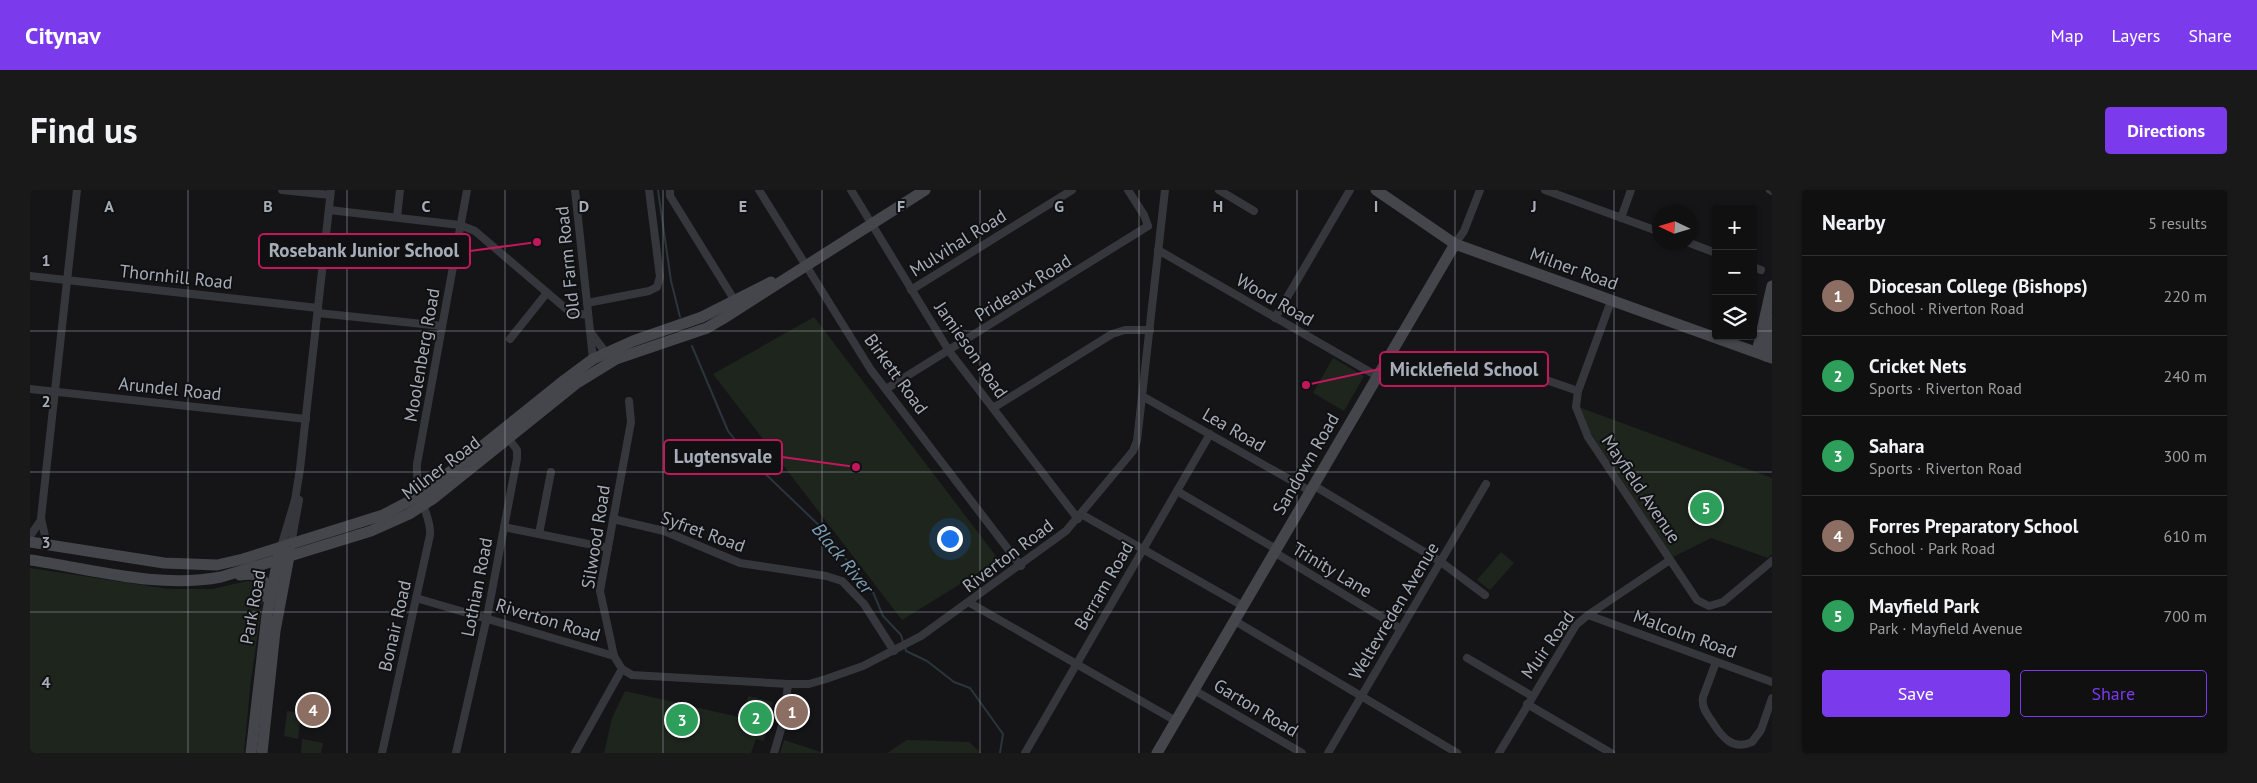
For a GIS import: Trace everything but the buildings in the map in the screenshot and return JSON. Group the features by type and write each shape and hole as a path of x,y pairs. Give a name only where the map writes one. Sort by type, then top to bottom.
{"main road":[{"name":"Milner Road","path":"506,434 571,374 593,359 702,317 804,266 925,190"},
{"name":"Milner Road","path":"1376,190 1455,244 1765,356"},
{"name":"Sandown Road","path":"1158,753 1455,244"},
{"name":"Milner Road","path":"30,560 165,581 192,581 221,577 422,500 506,434 597,368 635,351 706,328 776,286 804,266"},
{"path":"1765,356 1772,286"},
{"path":"1765,356 1772,317"},
{"name":"Milner Road","path":"30,542 164,564 203,566 229,563 285,551"},
{"name":"Park Road","path":"251,753 268,615 285,551"},
{"name":"Park Road","path":"262,753 285,551"},
{"path":"221,577 250,574 261,578 267,586 268,615"}],"street":[{"path":"46,545 41,518 77,190"},
{"path":"282,190 330,193"},
{"path":"397,218 400,190"},
{"name":"Moolenberg Road","path":"422,500 417,464 467,190"},
{"name":"Old Farm Road","path":"576,190 593,359"},
{"path":"587,303 649,291 658,287 660,277 649,190"},
{"path":"670,190 670,196 735,301"},
{"name":"Birkett Road","path":"759,190 804,266 871,370 1021,566"},
{"name":"Jamieson Road","path":"851,190 949,351 992,408 1080,516 1143,549 1243,606"},
{"name":"Mulvihal Road","path":"911,290 1072,190"},
{"path":"1128,190 1144,215 1148,226 1160,228"},
{"name":"Riverton Road","path":"622,669 635,675 788,684 818,682 896,651 915,640 970,603 1052,542 1080,516 1136,446 1165,190"},
{"path":"1219,190 1254,211"},
{"path":"1275,318 1350,190"},
{"name":"Sandown Road","path":"1455,244 1464,231 1480,190"},
{"path":"1544,190 1652,229"},
{"path":"1621,218 1631,190"},
{"name":"Park Road","path":"285,551 298,507 300,469 330,193"},
{"path":"329,210 460,225 475,231 570,313 588,315"},
{"name":"Prideaux Road","path":"886,389 1148,226"},
{"path":"1697,246 1712,251"},
{"name":"Wood Road","path":"1158,250 1377,376"},
{"name":"Thornhill Road","path":"30,276 442,326"},
{"path":"510,339 546,294"},
{"name":"Mayfield Avenue","path":"1612,301 1578,391 1576,408 1588,437 1697,600 1709,606 1723,602 1772,560"},
{"path":"992,408 1112,334 1125,330 1150,330"},
{"name":"Old Farm Road","path":"591,333 606,353"},
{"path":"1526,372 1578,391"},
{"name":"Arundel Road","path":"30,389 306,419"},
{"name":"Lea Road","path":"1142,396 1312,488 1441,562 1485,595"},
{"name":"Silwood Road","path":"622,669 614,656 600,595 631,422 628,400"},
{"name":"Lothian Road","path":"456,753 487,617 517,459 517,450 506,434"},
{"name":"Berram Road","path":"1025,753 1210,434"},
{"path":"539,534 551,472"},
{"name":"Weltevreden Avenue","path":"1328,753 1486,484"},
{"name":"Trinity Lane","path":"1177,492 1275,550 1401,629"},
{"name":"Bonair Road","path":"382,753 431,530 422,500"},
{"path":"30,536 41,518"},
{"name":"Syfret Road","path":"613,519 664,531 740,563 826,576 842,581 864,604 896,651"},
{"path":"504,527 608,548"},
{"name":"Muir Road","path":"1499,753 1576,626 1588,615 1670,560"},
{"name":"Riverton Road","path":"416,598 487,617 614,656"},
{"path":"970,603 1176,721"},
{"name":"Malcolm Road","path":"1588,615 1772,682"},
{"path":"1235,621 1457,753"},
{"path":"1467,658 1532,696"},
{"path":"1716,662 1702,697 1702,703 1718,731 1728,741 1739,745 1752,742 1761,730 1772,698"},
{"path":"575,753 622,669"},
{"path":"774,753 784,719 788,684"},
{"name":"Garton Road","path":"1194,690 1302,753"},
{"path":"1527,704 1612,753"}],"shaded area":[{"path":"814,317 999,560 902,620 713,374"},
{"path":"1333,358 1364,376 1344,411 1313,393"},
{"path":"1581,408 1772,478 1772,554 1768,558 1711,538 1673,557 1590,432"},
{"path":"1501,552 1514,563 1490,590 1477,580"},
{"path":"30,568 169,589 212,589 247,581 253,582 261,588 263,599 251,680 244,753 30,753"},
{"path":"625,691 743,718 748,696 773,702 764,741 756,739 751,753 604,753 612,718"},
{"path":"287,711 301,713 298,739 284,736"},
{"path":"302,739 323,743 321,753 301,753"},
{"path":"784,740 821,752 821,753 780,753"},
{"path":"907,740 969,742 981,753 887,753"}],"waterway":[{"name":"Black River","path":"658,190 671,281 680,317"},
{"name":"Black River","path":"692,346 728,431 752,461 827,533 859,577 873,592 883,616 901,635 903,642"},
{"name":"Black River","path":"905,646 906,651 927,661 954,682 970,688 1003,734 1000,753"}],"place":[{"name":"Rosebank Junior School","path":"537,242"},
{"name":"Micklefield School","path":"1306,385"},
{"name":"Lugtensvale","path":"856,467"},
{"name":"Mayfield Park","path":"1706,508"},
{"name":"Forres Preparatory School","path":"313,710"},
{"name":"Diocesan College (Bishops)","path":"792,712"},
{"name":"Cricket Nets","path":"756,718"},
{"name":"Sahara","path":"682,720"}]}
